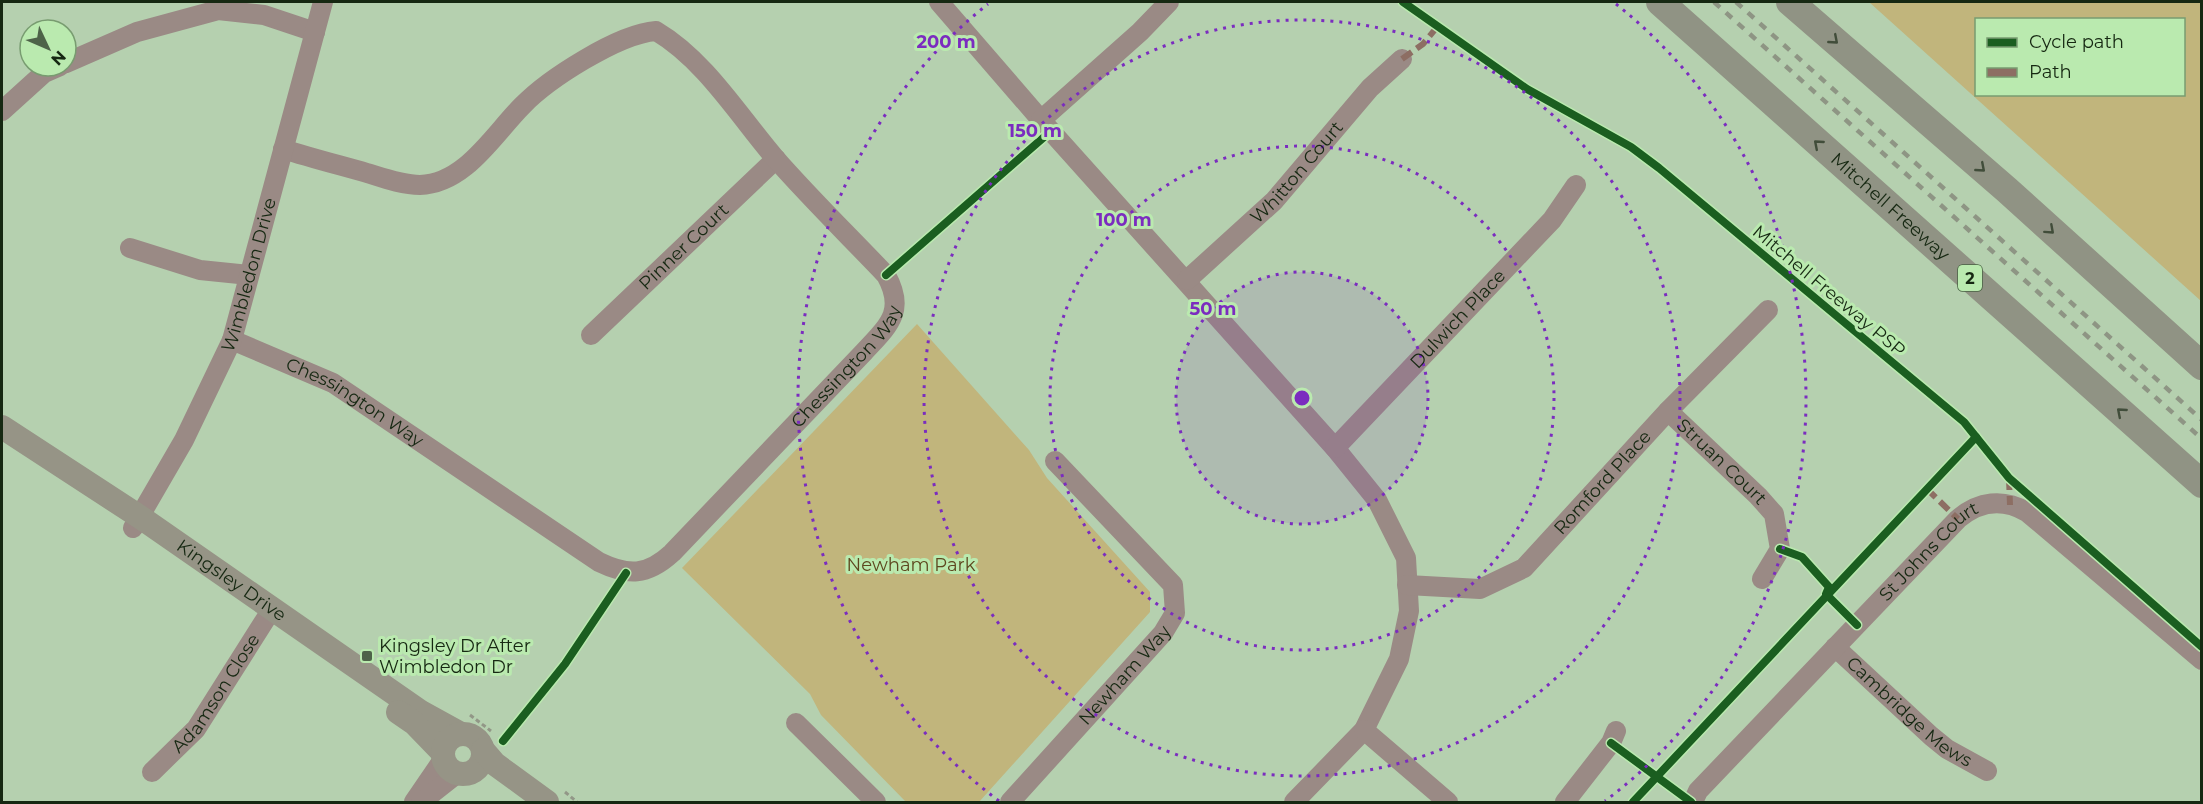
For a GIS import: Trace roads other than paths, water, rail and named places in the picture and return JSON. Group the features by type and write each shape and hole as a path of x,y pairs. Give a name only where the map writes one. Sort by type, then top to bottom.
{"highway":[{"path":"1638,2 1774,105"},
{"name":"Mitchell Freeway","path":"1660,2 2202,484"},
{"path":"1790,2 1998,183 2202,366"}],"main road":[{"name":"Kingsley Drive","path":"2,428 269,614 421,712 461,734"},
{"name":"Kingsley Drive","path":"2,443 136,523"},
{"name":"Kingsley Drive","path":"269,614 414,723 452,765 491,782 524,802"},
{"path":"483,750 481,763 477,769 452,765 447,742 461,734 473,736 495,764 547,802"}],"street":[{"name":"Wimbledon Drive","path":"136,523 184,440 232,340 323,2"},
{"path":"939,2 1041,120 1187,280 1335,448 1377,500 1406,558 1408,611 1399,659 1364,730 1294,802"},
{"path":"1041,120 1140,32 1169,2"},
{"path":"78,58 137,32 218,10 264,15 315,32"},
{"name":"Chessington Way","path":"232,340 301,367 333,383 598,562 626,573 653,567 672,553 864,352 893,316 896,300 886,275 776,159 702,72 680,49 656,32 633,36 555,77 523,105 462,169 444,179 421,185 395,181 283,149"},
{"name":"Whitton Court","path":"1187,280 1281,194 1370,88 1402,59"},
{"path":"2,111 38,78"},
{"name":"Pinner Court","path":"591,335 776,159"},
{"name":"Dulwich Place","path":"1335,448 1552,220 1576,185"},
{"path":"130,248 200,270 249,275"},
{"name":"Romford Place","path":"1407,585 1480,589 1524,568 1668,411 1768,310"},
{"name":"Struan Court","path":"1668,411 1774,514 1780,549 1762,579"},
{"name":"Newham Way","path":"1010,802 1163,633 1174,613 1173,585 1055,460"},
{"name":"St Johns Court","path":"1693,802 1698,790 1958,519 1978,506 1994,503 2010,505 2027,512 2202,660"},
{"name":"Adamson Close","path":"152,772 196,729 269,614"},
{"name":"Cambridge Mews","path":"1835,647 1931,736 1947,749 1987,771"},
{"path":"796,723 876,802"},
{"path":"1364,730 1448,802"},
{"path":"1565,802 1611,743 1616,731"},
{"path":"414,802 452,765"},
{"path":"421,802 452,765"}],"railway":[{"path":"1714,2 2202,439"},
{"path":"1736,2 2202,420"}],"place":[{"name":"Kingsley Dr After Wimbledon Dr","path":"367,656"}],"park label":[{"name":"Newham Park","path":"911,565"}]}
